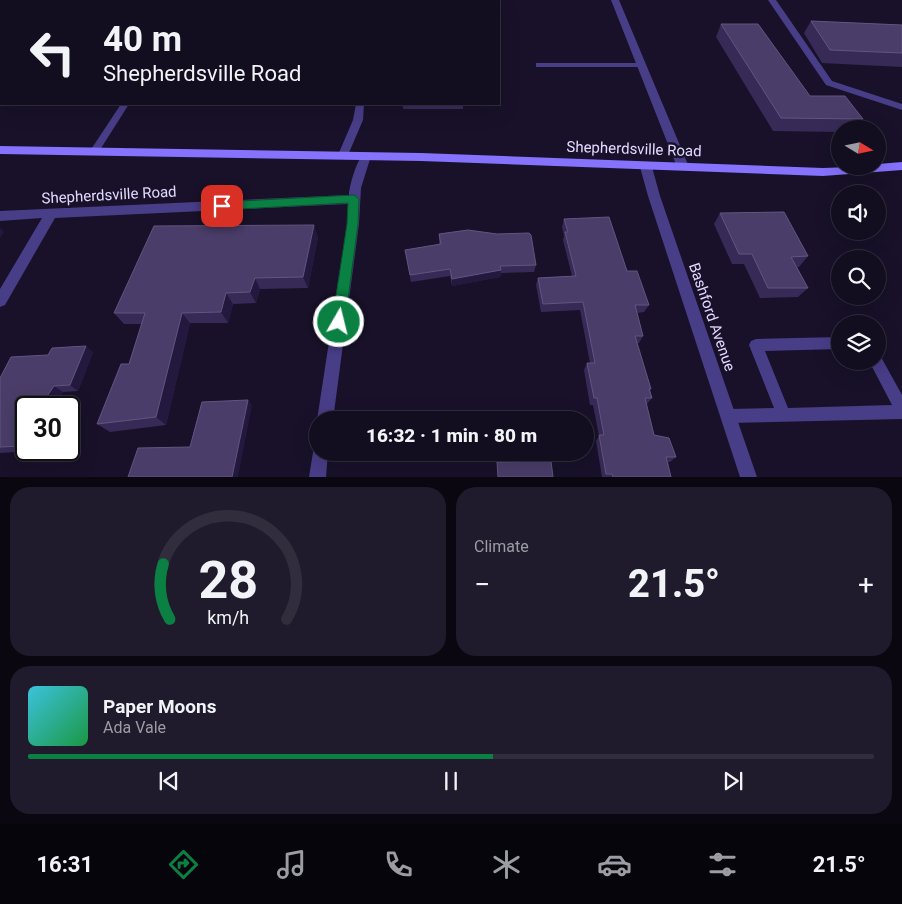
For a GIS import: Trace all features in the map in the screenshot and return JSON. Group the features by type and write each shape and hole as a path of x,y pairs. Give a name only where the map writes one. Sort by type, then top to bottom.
{"main road":[{"name":"Shepherdsville Road","path":"0,150 343,155 823,172 902,166"}],"street":[{"path":"615,0 683,167"},
{"path":"326,411 353,224 355,188 366,156"},
{"name":"Bashford Avenue","path":"646,166 654,196 749,476"},
{"name":"Shepherdsville Road","path":"0,216 354,199"},
{"path":"0,301 51,214"},
{"path":"317,476 319,461"}],"lane":[{"path":"772,0 828,83 902,107"},
{"path":"539,65 641,65"},
{"path":"95,151 124,105"},
{"path":"343,155 358,120 360,105"},
{"path":"784,415 756,345 831,343"},
{"path":"729,416 902,410 881,370"}],"building":[{"path":"811,21 902,25 902,53 830,50"},
{"path":"721,24 758,24 810,96 845,96 863,119 781,118"},
{"path":"784,212 808,256 791,257 808,288 768,288 752,254 739,254 720,213"},
{"path":"609,217 627,271 637,271 649,305 635,305 643,336 635,336 651,389 649,389 652,398 645,398 654,435 669,438 676,457 666,457 671,477 613,477 612,474 606,474 599,435 604,435 597,398 594,398 587,363 595,363 583,302 543,304 538,278 576,276 565,232 568,232 564,219"},
{"path":"314,225 303,277 255,278 250,292 226,293 221,312 182,313 156,417 97,424 121,364 129,364 145,313 114,313 154,226"},
{"path":"468,230 497,234 529,233 531,235 536,265 500,266 501,270 452,279 450,269 410,275 405,250 441,244 439,234"},
{"path":"86,346 70,385 54,386 47,396 15,396 15,446 0,447 0,378 11,357 48,355 52,348"},
{"path":"248,400 232,477 128,477 138,448 190,447 202,402"},
{"path":"551,461 553,477 498,477 497,462"}],"route":[{"path":"222,206 354,199 353,224 339,322"}]}
